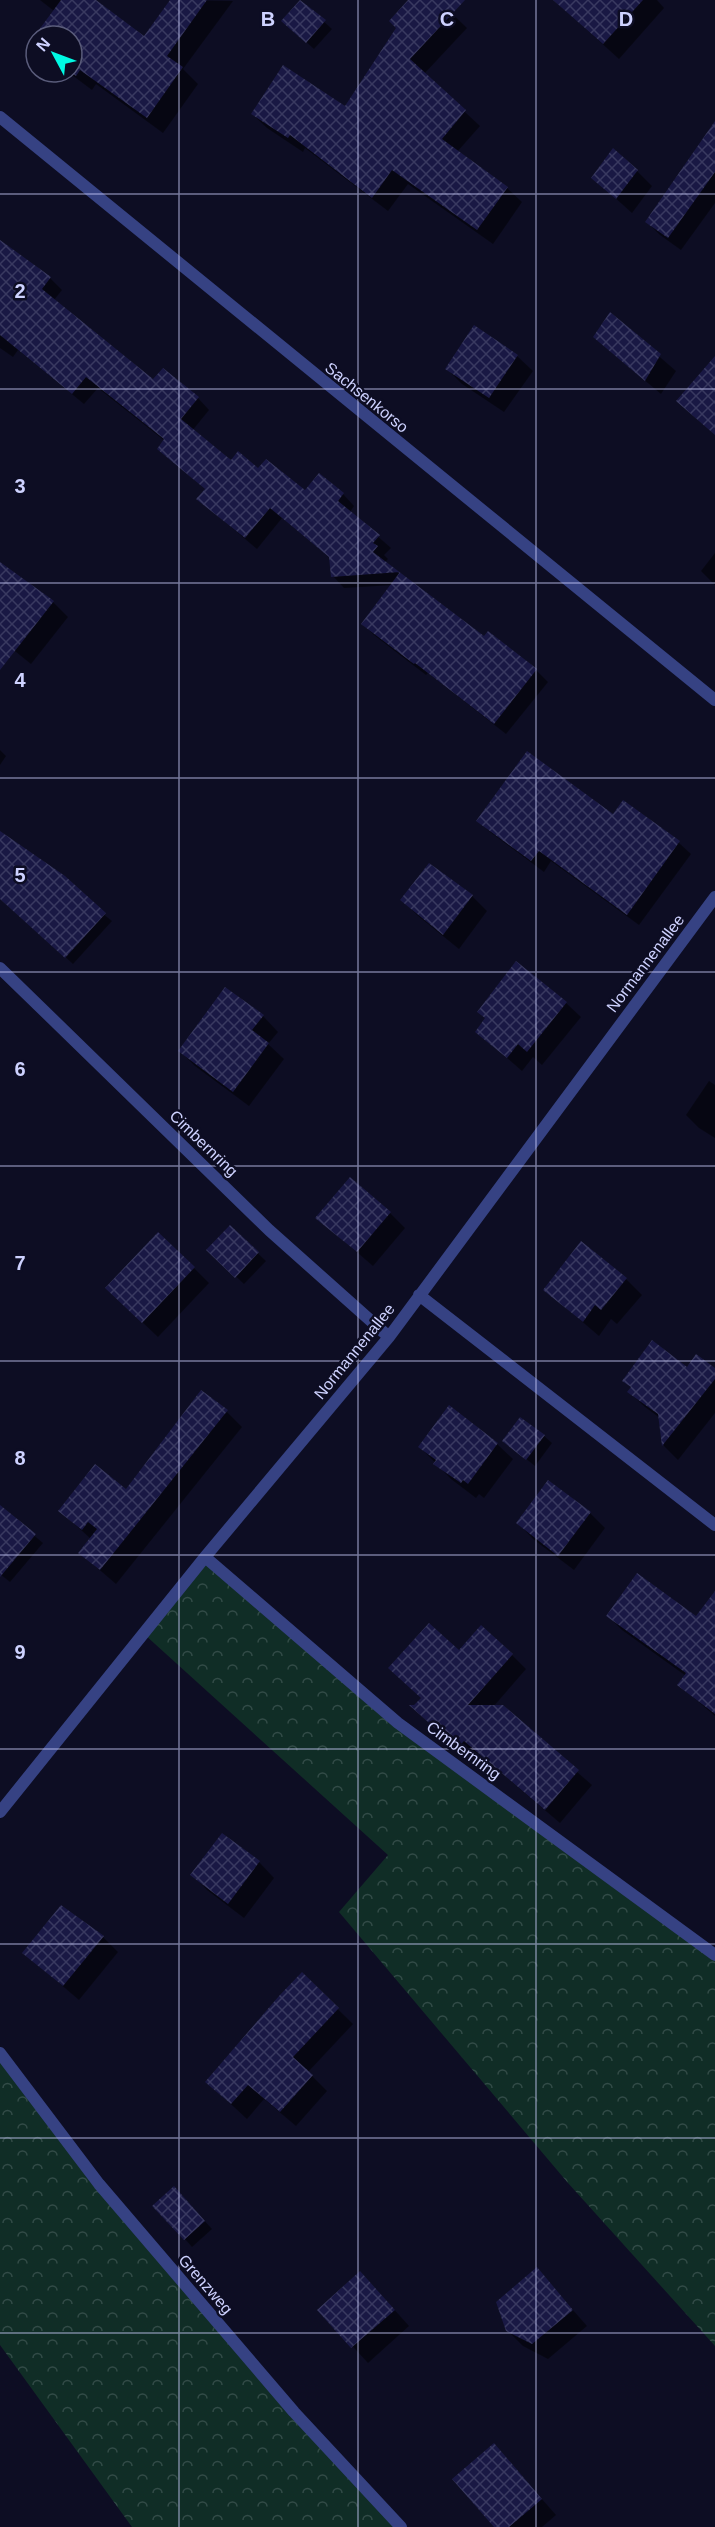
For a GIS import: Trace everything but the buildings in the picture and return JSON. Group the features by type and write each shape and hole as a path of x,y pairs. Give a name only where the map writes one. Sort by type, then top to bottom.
{"street":[{"name":"Sachsenkorso","path":"0,117 715,700"},
{"name":"Normannenallee","path":"0,1812 205,1557 389,1337 715,897"},
{"name":"Cimbernring","path":"0,968 269,1230 389,1337"},
{"path":"419,1295 715,1525"},
{"name":"Cimbernring","path":"205,1557 398,1723 715,1955"},
{"name":"Grenzweg","path":"0,2053 99,2184 294,2412 401,2527"}],"green space":[{"path":"205,1557 398,1723 715,1955 715,2346 568,2183 339,1912 388,1855 144,1634"},
{"path":"0,2053 99,2184 401,2527 132,2527 0,2345"}]}
